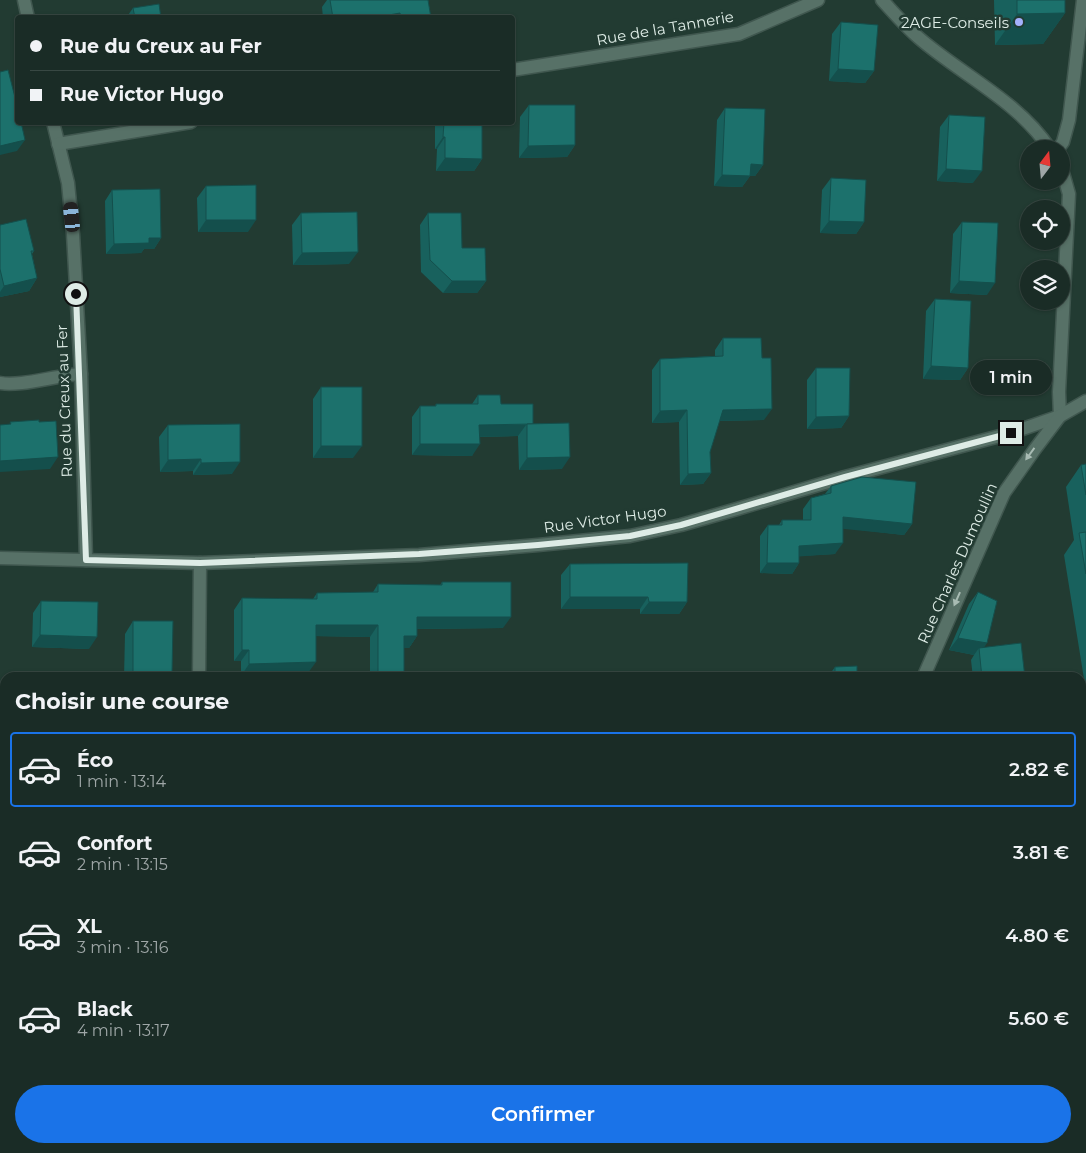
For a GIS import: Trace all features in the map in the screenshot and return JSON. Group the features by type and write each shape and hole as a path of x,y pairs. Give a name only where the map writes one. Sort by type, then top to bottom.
{"street":[{"path":"24,0 27,15"},
{"name":"Rue de la Tannerie","path":"515,70 739,34 818,0"},
{"path":"882,0 918,38 1021,115 1044,140"},
{"path":"1064,140 1069,120 1083,0"},
{"name":"Rue du Creux au Fer","path":"53,125 68,183 73,234 86,560"},
{"path":"58,144 173,125"},
{"path":"1060,416 1068,190"},
{"path":"0,383 11,384 80,374"},
{"name":"Rue Charles Dumoullin","path":"926,672 1004,493 1034,449 1060,416 1086,401"},
{"name":"Rue Victor Hugo","path":"0,558 200,563 419,554 630,536 728,512 845,477 1011,433 1060,416"},
{"path":"199,672 200,563"}],"building":[{"path":"330,0 428,0 430,15 400,15 400,13 389,15 332,15"},
{"path":"1017,0 1065,0 1065,13 1017,14"},
{"path":"159,4 161,15 134,15 133,8"},
{"path":"841,22 878,25 874,71 838,69"},
{"path":"8,70 15,97 15,125 22,125 25,140 0,146 0,72"},
{"path":"529,105 575,105 575,145 528,146"},
{"path":"725,108 765,109 763,165 751,164 750,176 722,175"},
{"path":"949,115 985,117 982,171 946,169"},
{"path":"444,125 482,125 482,159 445,158 445,137 443,137"},
{"path":"831,178 866,180 864,222 829,221"},
{"path":"256,185 256,220 206,220 206,186"},
{"path":"160,189 161,238 149,238 149,243 114,244 112,190"},
{"path":"357,212 358,252 302,253 301,213"},
{"path":"428,213 461,213 462,248 485,248 486,281 452,281 430,260"},
{"path":"26,219 34,251 31,251 37,278 4,286 0,269 0,225"},
{"path":"962,222 998,223 995,283 959,281"},
{"path":"935,299 971,301 968,368 931,366"},
{"path":"723,338 761,338 762,358 771,358 772,409 723,410 710,452 711,473 688,474 687,410 660,411 660,359 723,356"},
{"path":"816,368 850,368 849,416 816,417"},
{"path":"321,387 362,387 362,446 321,446"},
{"path":"478,395 500,395 501,404 533,404 533,424 479,425 480,444 420,444 420,406 478,404"},
{"path":"39,420 39,422 56,421 58,457 0,461 0,425 11,424 10,422"},
{"path":"569,423 570,457 527,458 527,424"},
{"path":"240,424 240,462 201,463 201,459 168,460 168,425"},
{"path":"1086,464 1086,495 1081,465"},
{"path":"862,477 916,482 912,524 843,517 843,543 799,546 799,563 767,563 768,525 782,525 782,520 811,520 811,498 831,493 831,486"},
{"path":"1086,532 1086,574 1079,533"},
{"path":"688,563 687,602 649,602 648,597 570,597 570,564"},
{"path":"442,582 511,582 511,617 417,617 417,636 404,636 404,672 378,672 378,625 316,625 316,662 249,664 249,650 242,650 242,598 317,599 317,593 378,592 378,584 442,585"},
{"path":"978,592 997,601 987,643 958,638"},
{"path":"41,601 98,602 97,637 40,635"},
{"path":"133,621 173,621 172,672 133,672"},
{"path":"1021,643 1024,672 981,672 979,648"},
{"path":"857,666 857,672 835,672 835,667"}],"place":[{"name":"2AGE-Conseils","path":"1019,22"}],"route":[{"path":"76,294 86,560 200,563 419,554 630,536 737,510 845,477 1011,433"}]}
